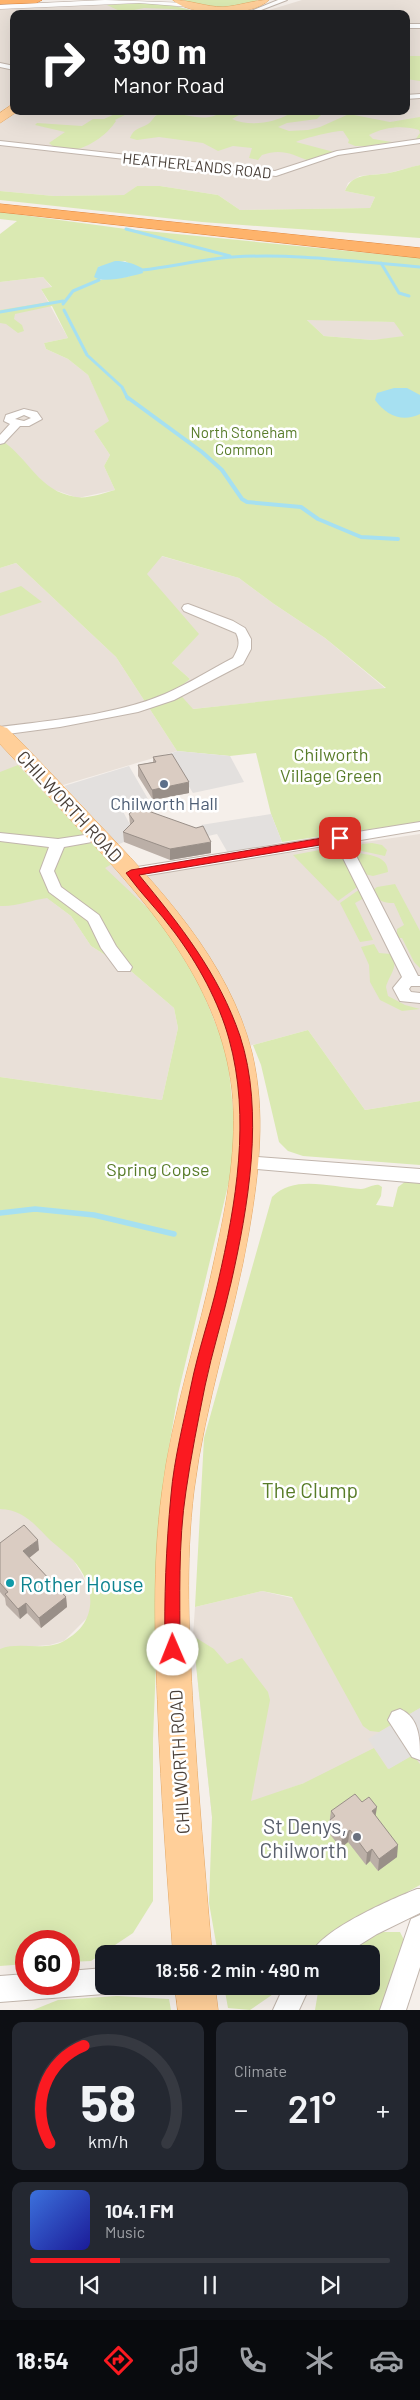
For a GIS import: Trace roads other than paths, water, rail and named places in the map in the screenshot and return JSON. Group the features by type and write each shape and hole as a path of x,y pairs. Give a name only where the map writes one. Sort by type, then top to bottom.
{"highway":[{"path":"0,1 36,0"},
{"path":"0,203 180,223 420,241"},
{"path":"0,208 420,253"}],"main road":[{"path":"178,0 190,5 228,10 260,7"},
{"path":"205,8 209,10"},
{"name":"CHILWORTH ROAD","path":"0,731 152,896 194,952 227,1017 234,1037 245,1087 246,1120 240,1201 225,1282 199,1383 183,1462 174,1542 173,1664 181,1814 191,1945"},
{"path":"196,1995 198,2010"}],"street":[{"path":"0,7 150,0"},
{"path":"260,7 284,0"},
{"path":"139,1 190,5"},
{"name":"HEATHERLANDS ROAD","path":"0,143 276,174 337,152 420,141"},
{"path":"0,441 16,424"},
{"path":"0,731 133,710 169,697 238,661 245,649 245,639 241,632 229,624 188,608"},
{"path":"131,873 420,826"},
{"path":"0,837 58,843 98,837"},
{"path":"340,838 416,981 404,983 401,991 406,996 420,998"},
{"path":"58,843 47,871 54,889 94,918 109,948 124,967"},
{"path":"244,1162 420,1176"},
{"path":"400,1720 420,1750"},
{"path":"335,1945 380,1918 417,1900 420,1901"},
{"path":"393,2010 420,1928"},
{"path":"80,1983 95,1982"},
{"path":"0,1989 15,1988"},
{"path":"286,2010 293,1995"}],"water":[{"path":"115,261 126,262 142,268 143,273 111,280 94,277 98,267"},
{"path":"394,388 407,388 420,395 420,414 407,418 395,416 379,405 375,400 377,393"}],"waterway":[{"path":"126,229 230,256"},
{"path":"142,270 221,258 256,256 381,264"},
{"path":"381,264 420,267"},
{"path":"381,264 399,293 409,296"},
{"path":"63,304 73,291 99,280"},
{"path":"0,312 63,301"},
{"path":"64,310 87,355 122,387 127,397"},
{"path":"127,397 202,452 222,470 242,499 247,502 301,507 318,519 361,537 398,539"},
{"path":"0,1213 35,1209 94,1215 174,1234"}],"place":[{"name":"Chilworth Hall","path":"164,784"},
{"name":"Rother House","path":"10,1583"},
{"name":"St Denys, Chilworth","path":"357,1837"}],"park label":[{"name":"North Stoneham Common","path":"244,440"},
{"name":"Chilworth Village Green","path":"331,764"},
{"name":"Spring Copse","path":"158,1169"},
{"name":"The Clump","path":"310,1489"}]}
